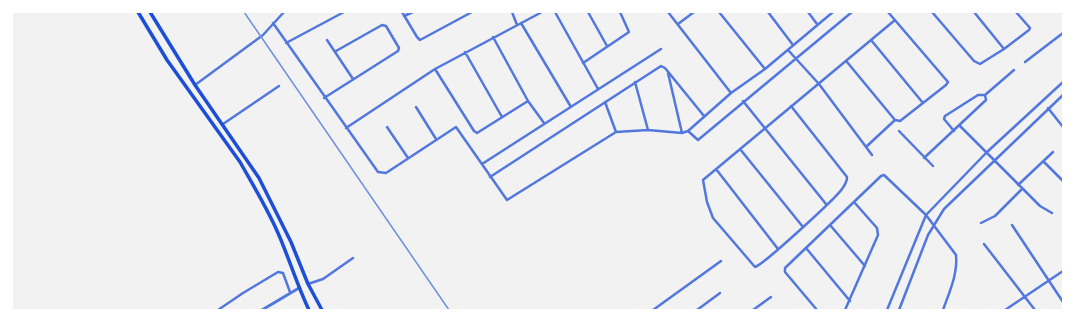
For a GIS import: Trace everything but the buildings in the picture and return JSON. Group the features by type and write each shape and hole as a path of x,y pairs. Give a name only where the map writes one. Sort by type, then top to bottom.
{"main road":[{"path":"138,12 167,60 240,162 250,179 278,232 297,289 309,310"},
{"path":"150,12 195,85 259,178 291,242 308,284 322,310"}],"street":[{"path":"195,85 263,36 284,12"},
{"path":"286,43 344,12"},
{"path":"402,12 420,40 472,12"},
{"path":"404,16 413,12"},
{"path":"512,12 517,25"},
{"path":"346,128 435,68 542,12"},
{"path":"555,12 598,89"},
{"path":"588,12 607,46"},
{"path":"583,63 630,31 620,12"},
{"path":"668,12 731,93"},
{"path":"678,24 694,12"},
{"path":"719,12 765,70"},
{"path":"768,12 793,45"},
{"path":"808,12 818,24"},
{"path":"273,24 324,98 378,172 386,173 453,127 459,129 505,199 510,200 616,132 648,130 682,133 688,131 731,93 765,70 833,12"},
{"path":"688,131 698,140 743,101 852,12"},
{"path":"867,146 895,120 900,120 946,85 948,80 888,12"},
{"path":"932,12 974,61 980,64 1004,49 1028,31 1030,28 1016,12"},
{"path":"974,12 1004,49"},
{"path":"791,106 847,177 843,188 803,227 766,260 757,266 753,266 713,218 703,184 705,178 765,127 791,106 847,62 895,20"},
{"path":"521,23 571,107"},
{"path":"324,98 399,50 386,26 382,24 336,51"},
{"path":"1025,62 1063,33"},
{"path":"493,37 528,101 544,123"},
{"path":"327,40 336,51 353,79"},
{"path":"871,40 923,103"},
{"path":"483,165 544,123 661,49"},
{"path":"788,50 819,84 860,136 872,155"},
{"path":"465,52 502,117"},
{"path":"847,62 895,120"},
{"path":"489,176 661,66 668,71 704,116"},
{"path":"435,68 474,131 479,132 528,101"},
{"path":"954,131 944,119 945,116 978,95 985,95 1014,70"},
{"path":"668,71 682,133"},
{"path":"635,82 648,130"},
{"path":"888,310 926,215 987,152 1063,82"},
{"path":"223,124 279,86"},
{"path":"924,158 960,126 986,100 985,95"},
{"path":"899,310 933,225 958,194 1063,95"},
{"path":"743,101 826,204"},
{"path":"605,102 616,132"},
{"path":"416,107 436,139"},
{"path":"1048,108 1063,127"},
{"path":"960,126 1022,189 1040,206 1052,213"},
{"path":"387,127 408,158"},
{"path":"898,131 932,166"},
{"path":"740,149 803,227"},
{"path":"1018,185 1053,152"},
{"path":"1044,162 1063,181"},
{"path":"716,169 778,249"},
{"path":"817,310 785,272 786,266 881,176 886,176 926,215 956,255 951,287 943,310"},
{"path":"981,223 995,216 1022,189"},
{"path":"845,310 865,266 878,232 877,228 854,202"},
{"path":"830,225 865,266"},
{"path":"1012,225 1050,280 1063,302"},
{"path":"984,244 1035,310"},
{"path":"806,248 850,301"},
{"path":"308,284 323,278 353,258"},
{"path":"653,310 721,261"},
{"path":"1005,310 1063,271"},
{"path":"218,310 242,293 278,272 283,273 290,291"},
{"path":"262,310 290,291 297,289"},
{"path":"698,310 720,293"},
{"path":"753,310 771,297"}],"railway":[{"path":"244,12 449,310"}]}
